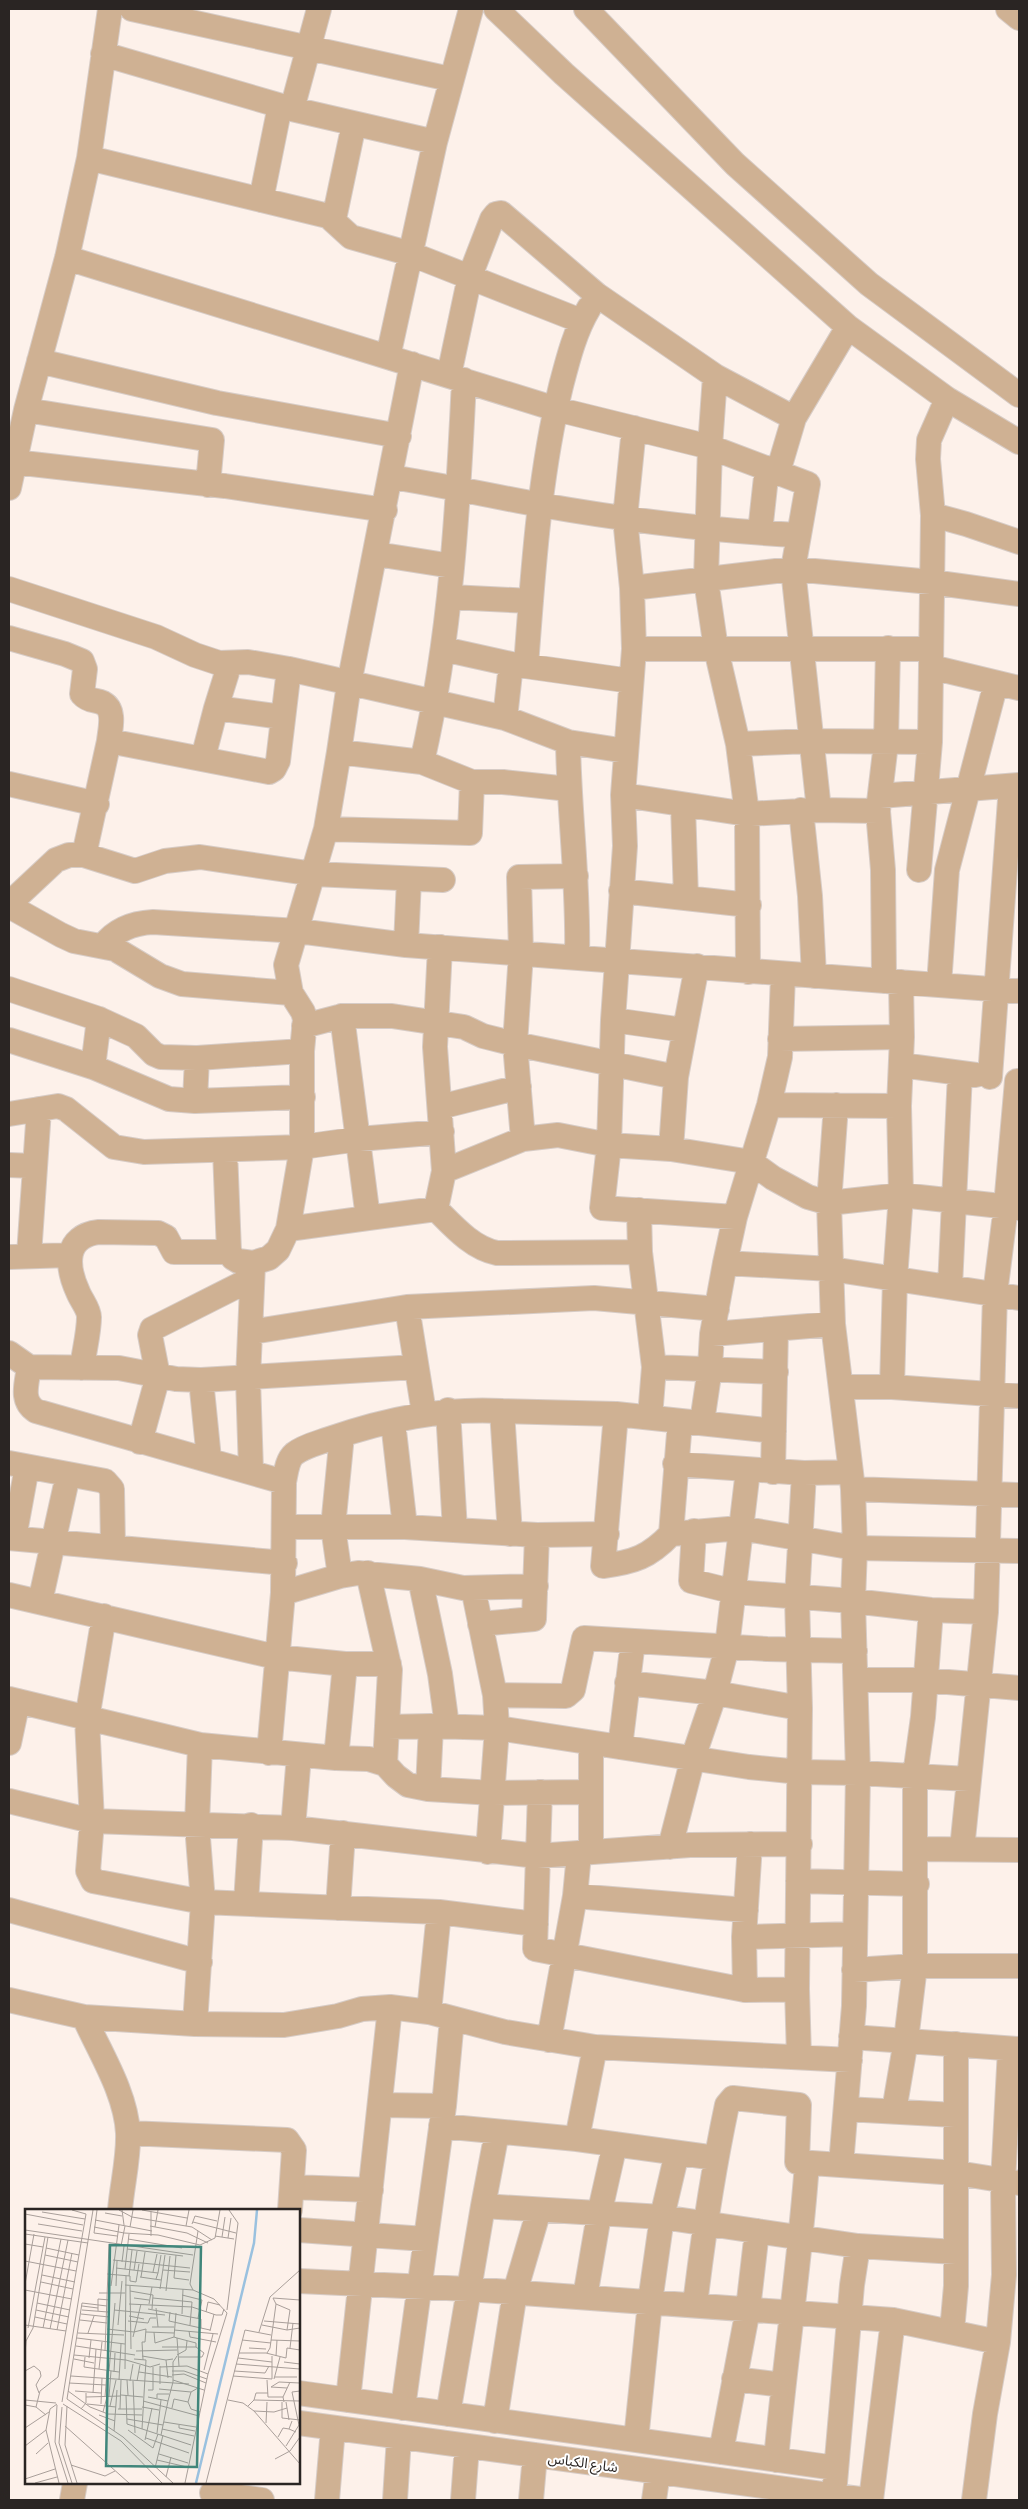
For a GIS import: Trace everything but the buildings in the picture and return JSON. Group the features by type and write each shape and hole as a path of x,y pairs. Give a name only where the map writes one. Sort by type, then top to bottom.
{"street":[{"path":"9,488 26,410 67,258 89,158 110,9"},
{"path":"132,9 310,47 450,80"},
{"path":"261,200 286,108 310,47 319,9"},
{"path":"388,357 435,142 450,80 471,9"},
{"path":"496,9 564,74 848,326 947,399 1019,442"},
{"path":"586,9 734,164 855,272 1019,394"},
{"path":"1008,9 1019,18"},
{"path":"103,54 286,108 435,142"},
{"path":"334,219 354,124"},
{"path":"89,158 334,219 343,232 351,237 411,254 581,321"},
{"path":"422,762 436,702 450,597 458,487 457,377 470,276 492,218 501,212 597,296 715,376 794,418"},
{"path":"67,258 306,334 457,377 556,409 710,447 808,484 793,569 803,649 811,741 810,896 814,976"},
{"path":"505,718 531,601 540,504 556,409 568,360 581,321 597,296"},
{"path":"760,532 772,470 794,418 848,326"},
{"path":"39,362 217,403 399,436"},
{"path":"140,1442 158,1376 150,1335 152,1329 252,1271 273,1255 288,1229 302,1147 302,1051 304,1026 303,1012 291,993 286,965 298,931 326,829 349,684 385,510 412,364"},
{"path":"715,376 710,447 706,580 716,649 738,744 747,814 748,972"},
{"path":"919,870 930,742 933,515 928,459 930,440 947,399"},
{"path":"208,485 217,403"},
{"path":"26,410 212,440"},
{"path":"634,428 625,518 632,588 634,649 630,681 623,795 625,846 613,1020 609,1145 602,1208 735,1217"},
{"path":"14,462 208,485 385,510"},
{"path":"391,478 458,487 540,504 625,518 799,535"},
{"path":"933,515 1019,542"},
{"path":"376,554 452,566"},
{"path":"632,588 793,569 931,582 1019,594"},
{"path":"9,589 156,637 219,663 248,662 289,669 505,718 568,742 626,751"},
{"path":"450,597 531,601"},
{"path":"9,638 65,654 82,661 85,670 82,694 87,700 104,704 110,712 109,741 97,804 84,856"},
{"path":"634,649 888,648 931,658 996,683 1019,688"},
{"path":"888,648 886,743 879,804 893,982 902,1036 899,1106 901,1195 895,1279 892,1387"},
{"path":"442,649 518,665 630,681"},
{"path":"202,758 230,663"},
{"path":"109,741 269,772 274,769 278,761 289,669"},
{"path":"939,985 947,870 996,683"},
{"path":"216,708 282,717"},
{"path":"738,744 811,741 930,742"},
{"path":"568,742 569,789 576,876 577,957"},
{"path":"339,752 422,762 472,782 504,782 569,789"},
{"path":"326,829 470,834 472,782"},
{"path":"9,784 97,804"},
{"path":"623,795 683,806 747,814 879,804 969,787 1015,785 990,1077"},
{"path":"683,806 686,898"},
{"path":"291,993 182,984 160,976 115,949 74,941 9,905 56,860 69,855 84,856 135,871 165,861 200,857 314,874 443,880"},
{"path":"883,870 947,870"},
{"path":"523,1139 516,1044 521,953 519,877 576,876"},
{"path":"406,945 409,879"},
{"path":"621,891 749,905"},
{"path":"103,946 116,932 143,922 298,931 440,948 1019,991"},
{"path":"436,1209 444,1170 435,1023 440,948"},
{"path":"671,1149 676,1077 697,966"},
{"path":"783,974 780,1057 769,1105 735,1217 712,1334 710,1368 675,1464 682,1532 690,1580 735,1592 853,1601 931,1610 986,1612"},
{"path":"9,988 99,1019 136,1036 154,1054 161,1057 197,1058 302,1051"},
{"path":"304,1026 342,1016 392,1016 464,1027 484,1036 516,1044 612,1062 676,1077"},
{"path":"342,1016 368,1218"},
{"path":"93,1067 99,1019"},
{"path":"613,1020 684,1030"},
{"path":"780,1039 902,1036"},
{"path":"9,1040 93,1067 169,1099 195,1101 303,1097"},
{"path":"195,1101 197,1058"},
{"path":"901,1065 1018,1081 1013,1207 995,1294 986,1612 962,1849"},
{"path":"950,1287 960,1073"},
{"path":"440,1107 519,1087"},
{"path":"769,1105 899,1106"},
{"path":"836,1105 828,1203 833,1324 852,1480 855,1548 853,1601 858,1773 854,1970 850,2060 841,2165"},
{"path":"9,1114 51,1107 66,1109 114,1147 144,1152 302,1147 359,1139 442,1132"},
{"path":"38,1109 34,1166 19,1256 70,1255"},
{"path":"444,1170 523,1139 558,1135 609,1145 671,1149 751,1162 773,1178 808,1197 828,1203 901,1195 1013,1207"},
{"path":"225,1150 229,1252 252,1271"},
{"path":"9,1165 34,1166"},
{"path":"288,1229 436,1209 471,1241 485,1250 497,1252 640,1252"},
{"path":"639,1210 640,1252 654,1367 650,1417"},
{"path":"82,1368 89,1317 73,1279 70,1255 78,1239 90,1233 99,1232 158,1233 166,1237 171,1250 177,1252 229,1252"},
{"path":"725,1263 832,1269 1019,1298"},
{"path":"251,1471 248,1379 252,1271"},
{"path":"251,1332 407,1307 594,1298 717,1309"},
{"path":"407,1307 424,1413"},
{"path":"712,1334 833,1324"},
{"path":"773,1472 776,1329"},
{"path":"9,1353 29,1367 134,1370 158,1376 201,1380 248,1379 416,1367"},
{"path":"29,1367 25,1394 30,1407 42,1413 140,1442 209,1459 284,1482"},
{"path":"654,1367 776,1372"},
{"path":"201,1380 209,1459"},
{"path":"841,1387 892,1387 1019,1396"},
{"path":"269,1753 285,1563 284,1482 290,1458 294,1454 302,1449 342,1435 424,1413 448,1410 616,1414 774,1430"},
{"path":"448,1410 455,1530"},
{"path":"502,1411 510,1534"},
{"path":"616,1414 603,1566 631,1562 648,1554 682,1532 740,1528 855,1548 1019,1551"},
{"path":"393,1422 405,1527"},
{"path":"340,1576 333,1527 342,1435"},
{"path":"675,1464 804,1473 852,1480 990,1494 1019,1495"},
{"path":"113,1547 112,1489 110,1485 105,1481 68,1476 18,1465 12,1538 285,1563"},
{"path":"670,1847 693,1758 715,1692 727,1647 748,1470"},
{"path":"799,2057 797,1936 800,1844 800,1708 797,1598 802,1540 804,1473"},
{"path":"40,1602 68,1476"},
{"path":"284,1527 405,1527 537,1535 607,1534"},
{"path":"480,1624 534,1619 537,1535"},
{"path":"283,1593 340,1576 368,1573 473,1588 536,1586"},
{"path":"368,1573 389,1664 388,1727 385,1764"},
{"path":"420,1579 440,1674 439,1726 428,1789"},
{"path":"473,1588 495,1695 497,1728 488,1852"},
{"path":"9,1595 276,1658 345,1664 389,1664"},
{"path":"894,2111 906,2040 915,1966 917,1884 915,1775 923,1717 924,1680 931,1610"},
{"path":"104,1616 87,1719 92,1821 88,1871 93,1881 203,1902 439,1912 536,1924"},
{"path":"495,1695 566,1696 572,1690 584,1638 727,1647 854,1651"},
{"path":"620,1747 633,1641"},
{"path":"336,1758 345,1664"},
{"path":"856,1680 924,1680 1019,1688"},
{"path":"627,1683 715,1692 800,1708"},
{"path":"9,1744 13,1700 200,1745 269,1753 369,1759 385,1764 401,1781 428,1789 493,1793 590,1792"},
{"path":"388,1727 497,1728 693,1758 800,1772 915,1775 969,1779"},
{"path":"549,2040 575,1896 585,1853 590,1792 591,1742"},
{"path":"195,2024 203,1902 197,1825 200,1745"},
{"path":"293,1828 299,1755"},
{"path":"540,1792 534,1949 745,1990 797,1989"},
{"path":"9,1801 92,1821 251,1825 293,1828 488,1852 537,1856 670,1847 800,1844"},
{"path":"246,1903 251,1825"},
{"path":"338,1908 343,1833"},
{"path":"745,1990 744,1937 750,1844"},
{"path":"916,1849 1019,1850"},
{"path":"798,1881 917,1884"},
{"path":"575,1896 746,1910"},
{"path":"9,1910 200,1962"},
{"path":"429,2012 439,1912"},
{"path":"744,1937 854,1934"},
{"path":"854,1970 915,1966 1019,1966"},
{"path":"9,2000 84,2017 195,2024 284,2025 338,2016 362,2009 390,2007 429,2012 452,2020 549,2040 595,2047 850,2060"},
{"path":"348,2400 390,2007"},
{"path":"84,2017 114,2082 128,2133 120,2209"},
{"path":"403,2408 442,2116 452,2020"},
{"path":"851,2037 1014,2049 1011,2183 1012,2275 998,2342 974,2500"},
{"path":"952,2331 956,2252 956,2044"},
{"path":"577,2139 595,2047"},
{"path":"696,2305 705,2222 716,2158 728,2102 733,2098 799,2105 796,2162 957,2173 1011,2183"},
{"path":"380,2105 442,2116 497,2132 577,2139 716,2158"},
{"path":"846,2109 955,2115"},
{"path":"448,2414 468,2289 497,2132"},
{"path":"128,2133 287,2140 294,2150 291,2199 371,2190"},
{"path":"585,2297 599,2215 615,2144"},
{"path":"636,2440 645,2367 650,2302 662,2217 677,2153"},
{"path":"776,2460 783,2385 801,2240 807,2163"},
{"path":"483,2206 599,2215 662,2217 705,2222 801,2240 858,2246 956,2252"},
{"path":"495,2420 515,2292 539,2210"},
{"path":"300,2230 425,2239"},
{"path":"721,2452 748,2309 757,2231"},
{"path":"834,2498 849,2316 858,2246"},
{"path":"300,2281 468,2289 849,2316 893,2320 998,2342"},
{"path":"869,2500 893,2320"},
{"path":"734,2379 783,2385"},
{"name":"شارع الكباس","path":"300,2393 836,2468"},
{"name":"شارع الكباس","path":"300,2423 658,2472 731,2491 869,2500"},
{"path":"327,2500 333,2428"},
{"path":"395,2500 399,2437"},
{"path":"463,2500 467,2446"},
{"path":"531,2500 535,2455"},
{"path":"654,2500 658,2472"},
{"path":"72,2500 75,2484"},
{"path":"212,2492 262,2500"}]}
